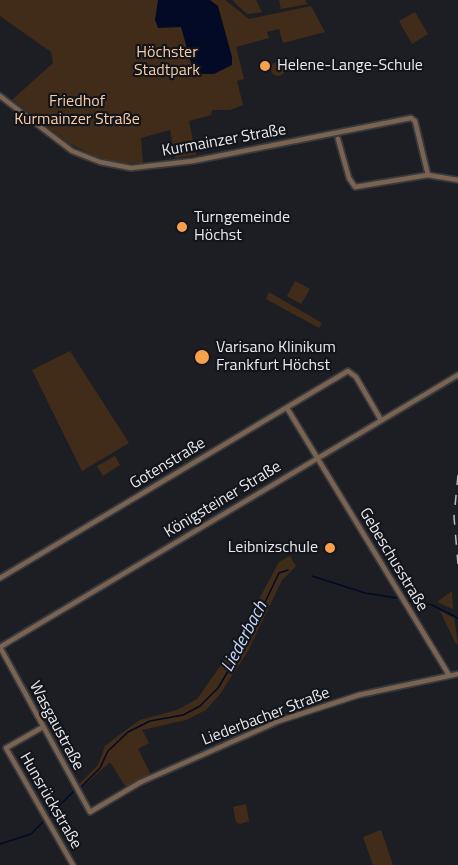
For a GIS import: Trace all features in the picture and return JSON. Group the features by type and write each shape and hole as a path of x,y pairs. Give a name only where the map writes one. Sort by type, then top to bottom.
{"main road":[{"name":"Kurmainzer Straße","path":"0,96 72,151 117,166 140,167 183,162 412,118 428,175"},
{"path":"338,139 345,131"},
{"path":"328,134 338,139 350,183 359,189 428,175 458,180"},
{"name":"Gotenstraße","path":"0,578 348,370 353,372 381,420"},
{"name":"Königsteiner Straße","path":"0,647 458,375"},
{"name":"Gebeschusstraße","path":"287,408 449,675"},
{"name":"Wasgaustraße","path":"0,647 87,810 94,811"},
{"name":"Liederbacher Straße","path":"94,811 141,782 279,721 359,695 458,674"},
{"name":"Hunsrückstraße","path":"43,727 6,748 73,865"}],"green space":[{"name":"Höchster Stadtpark","path":"0,0 225,0 249,19 311,6 325,32 283,43 279,29 267,32 269,38 236,47 244,79 237,81 243,105 230,110 212,110 211,115 189,121 196,155 175,158 170,130 141,138 143,163 120,164 97,157 70,144 12,100 53,63 51,52 0,16"},
{"path":"232,0 256,0 262,12 247,14"},
{"path":"279,0 305,0 308,4 281,9"},
{"path":"415,12 428,34 412,44 399,21"},
{"path":"278,62 283,64 285,69 283,74 278,76 273,74 271,69 273,64"},
{"path":"295,281 310,289 301,304 287,296"},
{"path":"269,292 322,323 319,328 266,299"},
{"path":"70,351 129,443 82,471 32,370"},
{"path":"115,456 120,465 103,476 97,466"},
{"path":"290,556 296,566 282,580 248,651 220,694 206,710 186,720 142,730 149,743 138,749 151,775 127,789 110,762 80,789 77,786 98,765 105,746 123,732 140,720 177,710 197,699 233,648 279,562"},
{"path":"452,591 453,609 437,602"},
{"path":"440,611 454,618 458,643 456,644"},
{"path":"246,804 249,821 240,824 236,822 233,807"},
{"path":"381,830 393,865 373,865 363,837"}],"water":[{"path":"158,0 210,0 218,6 232,57 232,65 214,74 197,74 193,70 181,27 158,28 155,20"}],"waterway":[{"name":"Liederbach","path":"80,788 100,768 108,751 128,732 150,721 183,715 200,706 218,688 249,636 279,573 288,570"},
{"name":"Liederbach","path":"312,576 365,593 397,598"},
{"name":"Liederbach","path":"408,601 432,605 458,618"},
{"name":"Liederbach","path":"0,844 31,834 75,790"}],"railway":[{"path":"458,475 454,517 458,564"}],"place":[{"name":"Helene-Lange-Schule","path":"265,66"},
{"name":"Turngemeinde Höchst","path":"182,227"},
{"name":"Varisano Klinikum Frankfurt Höchst","path":"202,357"},
{"name":"Leibnizschule","path":"330,548"}],"park label":[{"name":"Friedhof Kurmainzer Straße","path":"77,111"}]}
